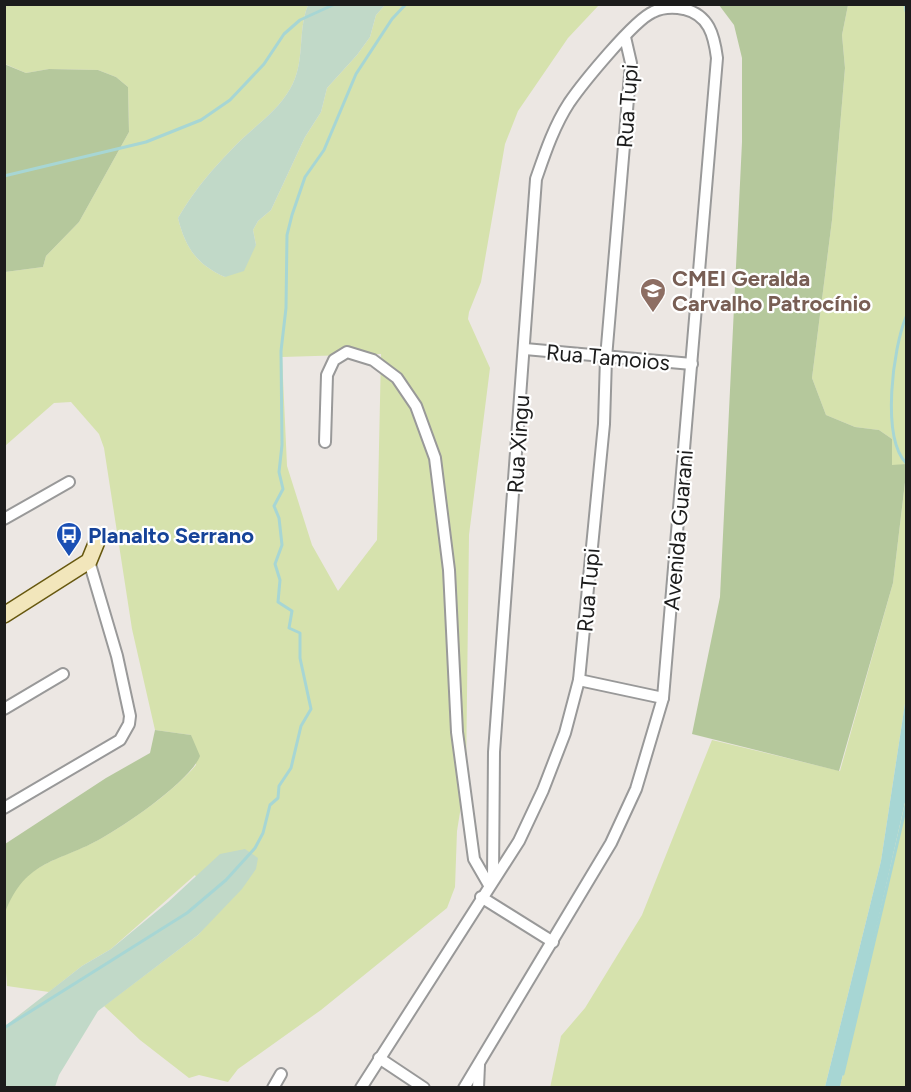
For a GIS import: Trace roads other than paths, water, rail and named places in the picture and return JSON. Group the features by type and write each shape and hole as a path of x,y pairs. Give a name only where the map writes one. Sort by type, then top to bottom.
{"street":[{"name":"Avenida Guarani","path":"464,1088 554,942 611,843 636,789 663,698 717,58 714,35 704,18 689,10 671,7 651,12 625,37"},
{"name":"Rua Xingu","path":"491,881 494,752 536,179 550,140 568,104 625,37"},
{"name":"Rua Tupi","path":"361,1088 491,881 519,841 543,790 565,733 579,680 604,423 606,358 631,63 625,37"},
{"name":"Rua Tamoios","path":"525,349 692,364"},
{"path":"326,442 327,375 334,360 347,352 373,360 397,378 416,406 435,458 449,570 457,732 474,859 491,881"},
{"path":"4,519 69,482"},
{"path":"4,615 89,561 98,539"},
{"path":"4,808 120,740 129,724 130,716 117,656 89,561"},
{"path":"4,709 63,674"},
{"path":"579,680 663,698"},
{"path":"481,897 554,942"},
{"path":"379,1058 424,1088"},
{"path":"478,1088 479,1065"},
{"path":"273,1088 280,1074"}],"water":[{"path":"906,697 906,798 840,1087 825,1087 881,861"}],"waterway":[{"path":"4,176 146,142 201,120 230,100 264,64 284,34 300,20 335,4"},
{"path":"4,1028 187,913 226,880 255,848 263,833 270,805 278,798 279,786 291,768 301,726 311,709 300,658 300,633 289,628 292,611 278,602 280,580 275,564 282,545 279,518 274,506 283,489 279,472 282,445 281,351 286,308 287,235 305,177 324,150 356,74 392,19 406,4"},
{"path":"905,4 906,11"},
{"path":"906,317 897,349 892,392 894,434 898,451 906,463"},
{"path":"843,1074 906,806"}],"place":[{"name":"CMEI Geralda Carvalho Patrocínio","path":"653,314"},
{"name":"Planalto Serrano","path":"69,558"}]}
